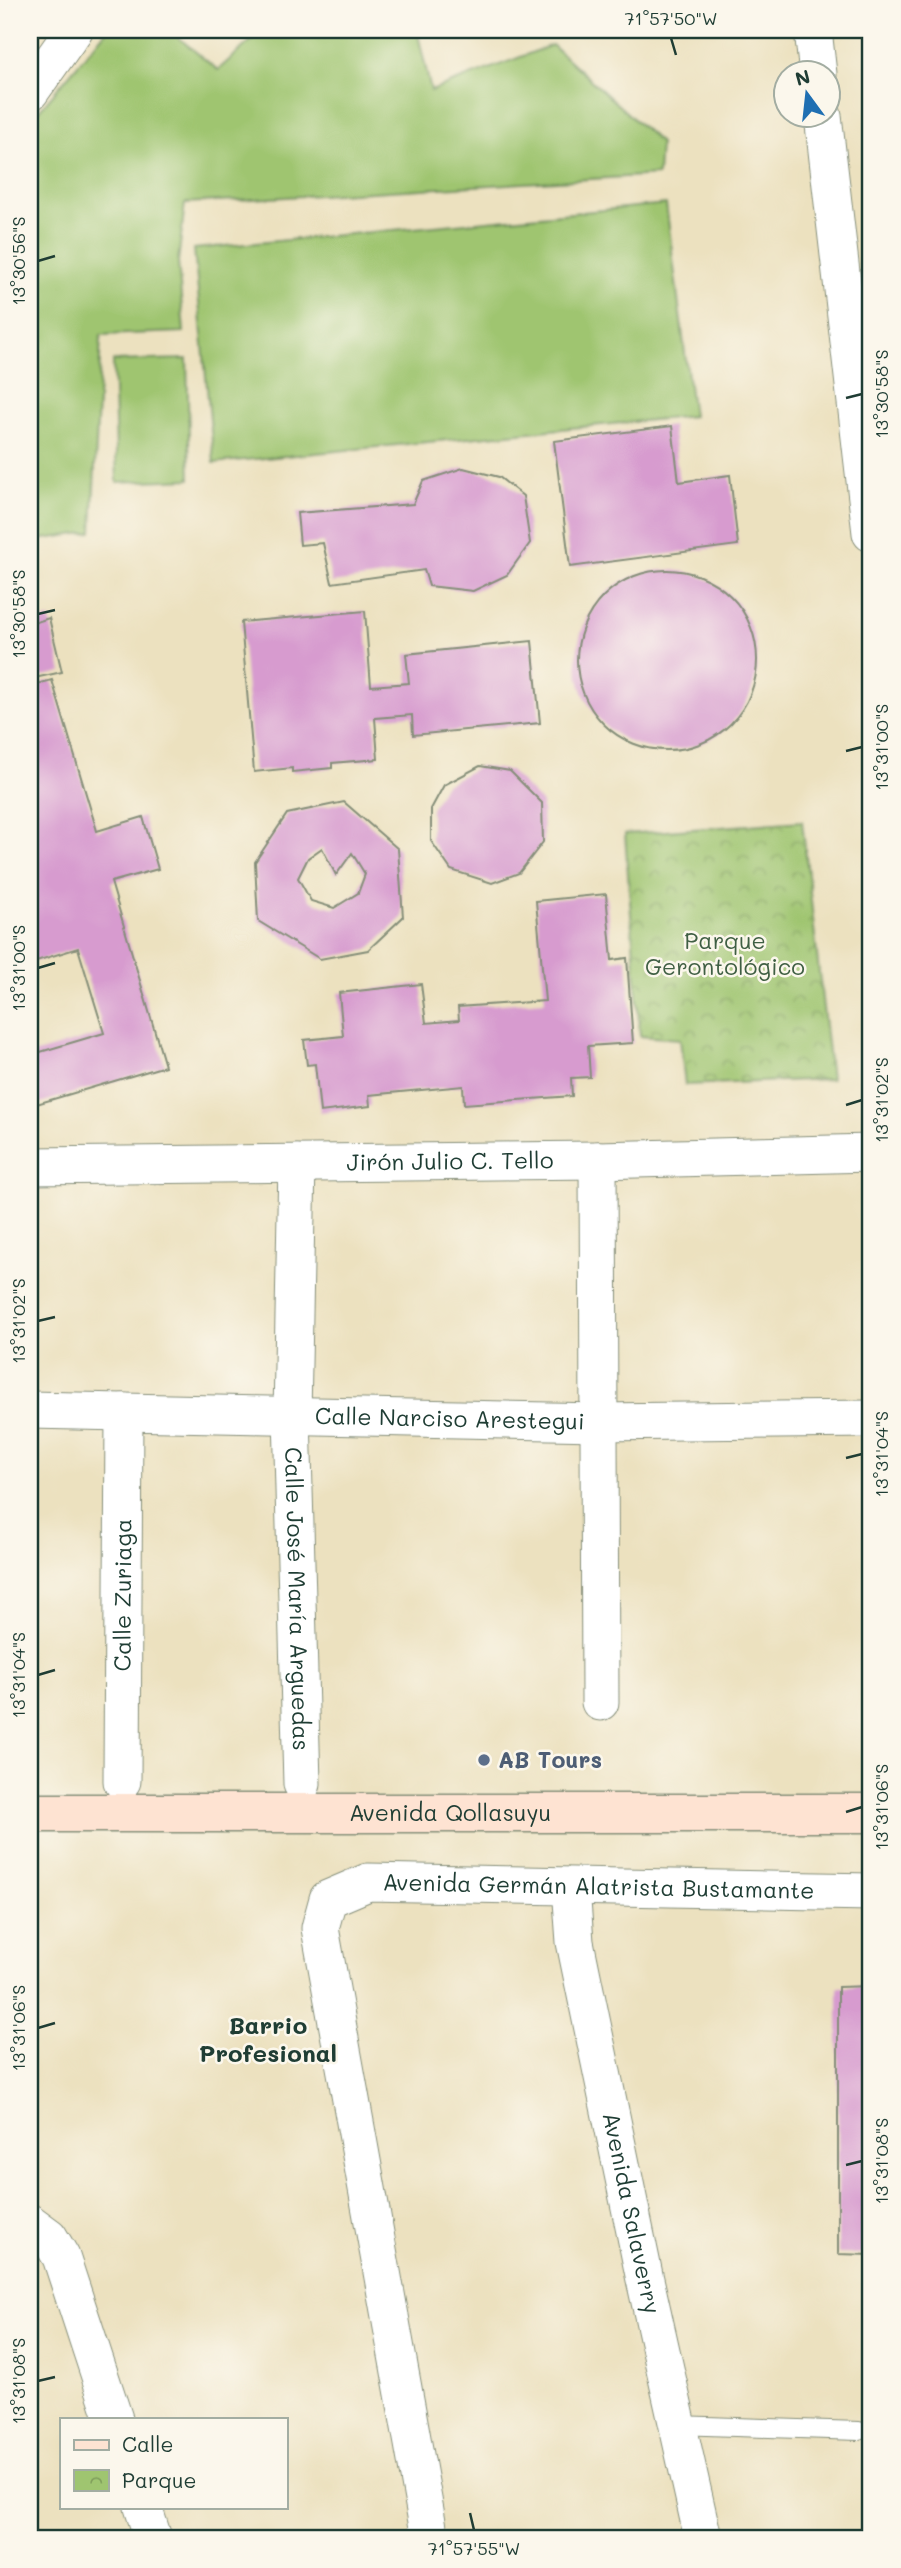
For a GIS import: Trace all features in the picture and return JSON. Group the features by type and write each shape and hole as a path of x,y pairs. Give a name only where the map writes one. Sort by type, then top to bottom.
{"street":[{"path":"30,92 74,30"},
{"path":"813,30 816,60"},
{"path":"825,130 871,533"},
{"name":"Jirón Julio C. Tello","path":"30,1166 598,1160 871,1153"},
{"path":"598,1160 600,1702"},
{"name":"Calle José María Arguedas","path":"297,1163 292,1415 302,1784"},
{"name":"Calle Narciso Arestegui","path":"30,1410 598,1422 871,1419"},
{"name":"Calle Zuriaga","path":"122,1781 124,1412"},
{"name":"Avenida Qollasuyu","path":"30,1813 871,1813"},
{"name":"Avenida Germán Alatrista Bustamante","path":"430,2538 320,1928 328,1899 368,1882 871,1892"},
{"name":"Avenida Salaverry","path":"571,1887 575,1942 703,2538"},
{"path":"30,2222 49,2237 61,2257 114,2418"},
{"path":"143,2508 153,2538"}],"lane":[{"path":"677,2425 859,2431"}],"green space":[{"path":"107,30 169,30 218,70 263,30 417,30 431,91 552,45 660,143 658,175 185,203 178,262 184,332 101,335 92,532 30,541 30,121"},
{"path":"666,204 693,416 214,463 194,249"},
{"path":"187,359 190,479 117,482 113,361"},
{"name":"Parque Gerontológico","path":"802,821 831,1079 685,1085 680,1039 640,1036 625,834"}],"building":[{"path":"672,426 679,482 730,475 738,545 570,567 554,441"},
{"path":"463,468 499,477 523,496 530,543 507,575 473,591 429,586 424,570 332,583 323,543 300,545 297,513 413,504 423,481"},
{"path":"667,570 701,577 717,585 730,597 742,610 750,626 757,660 750,694 742,710 730,723 717,735 701,743 667,750 633,743 617,735 604,723 592,710 584,694 577,660 584,626 592,610 604,597 617,585 633,577"},
{"path":"365,611 371,686 409,683 406,654 532,641 540,723 413,735 412,715 375,718 378,759 332,763 332,768 254,772 241,622"},
{"path":"49,618 62,672 30,679 30,624"},
{"path":"52,680 97,831 143,817 158,869 111,882 165,1066 30,1106 30,1055 104,1033 78,948 30,963 30,886 33,885 30,873 30,686"},
{"path":"480,766 510,771 542,803 543,842 519,873 492,883 451,870 431,841 431,809 444,785"},
{"path":"344,802 398,849 403,917 368,950 320,959 258,921 255,862 287,814","holes":["322,848 336,875 352,853 365,874 358,893 334,908 311,901 298,878 308,858"]},
{"path":"606,894 612,960 627,958 633,1043 588,1046 590,1077 571,1078 572,1096 464,1104 463,1086 369,1095 370,1106 320,1112 315,1064 307,1065 304,1040 343,1036 339,993 421,984 426,1023 459,1020 458,1007 545,1001 536,901"},
{"path":"871,1986 871,2255 838,2254 838,1987"}],"place":[{"name":"AB Tours","path":"484,1760"}],"district":[{"name":"Barrio Profesional","path":"268,2040"}]}
